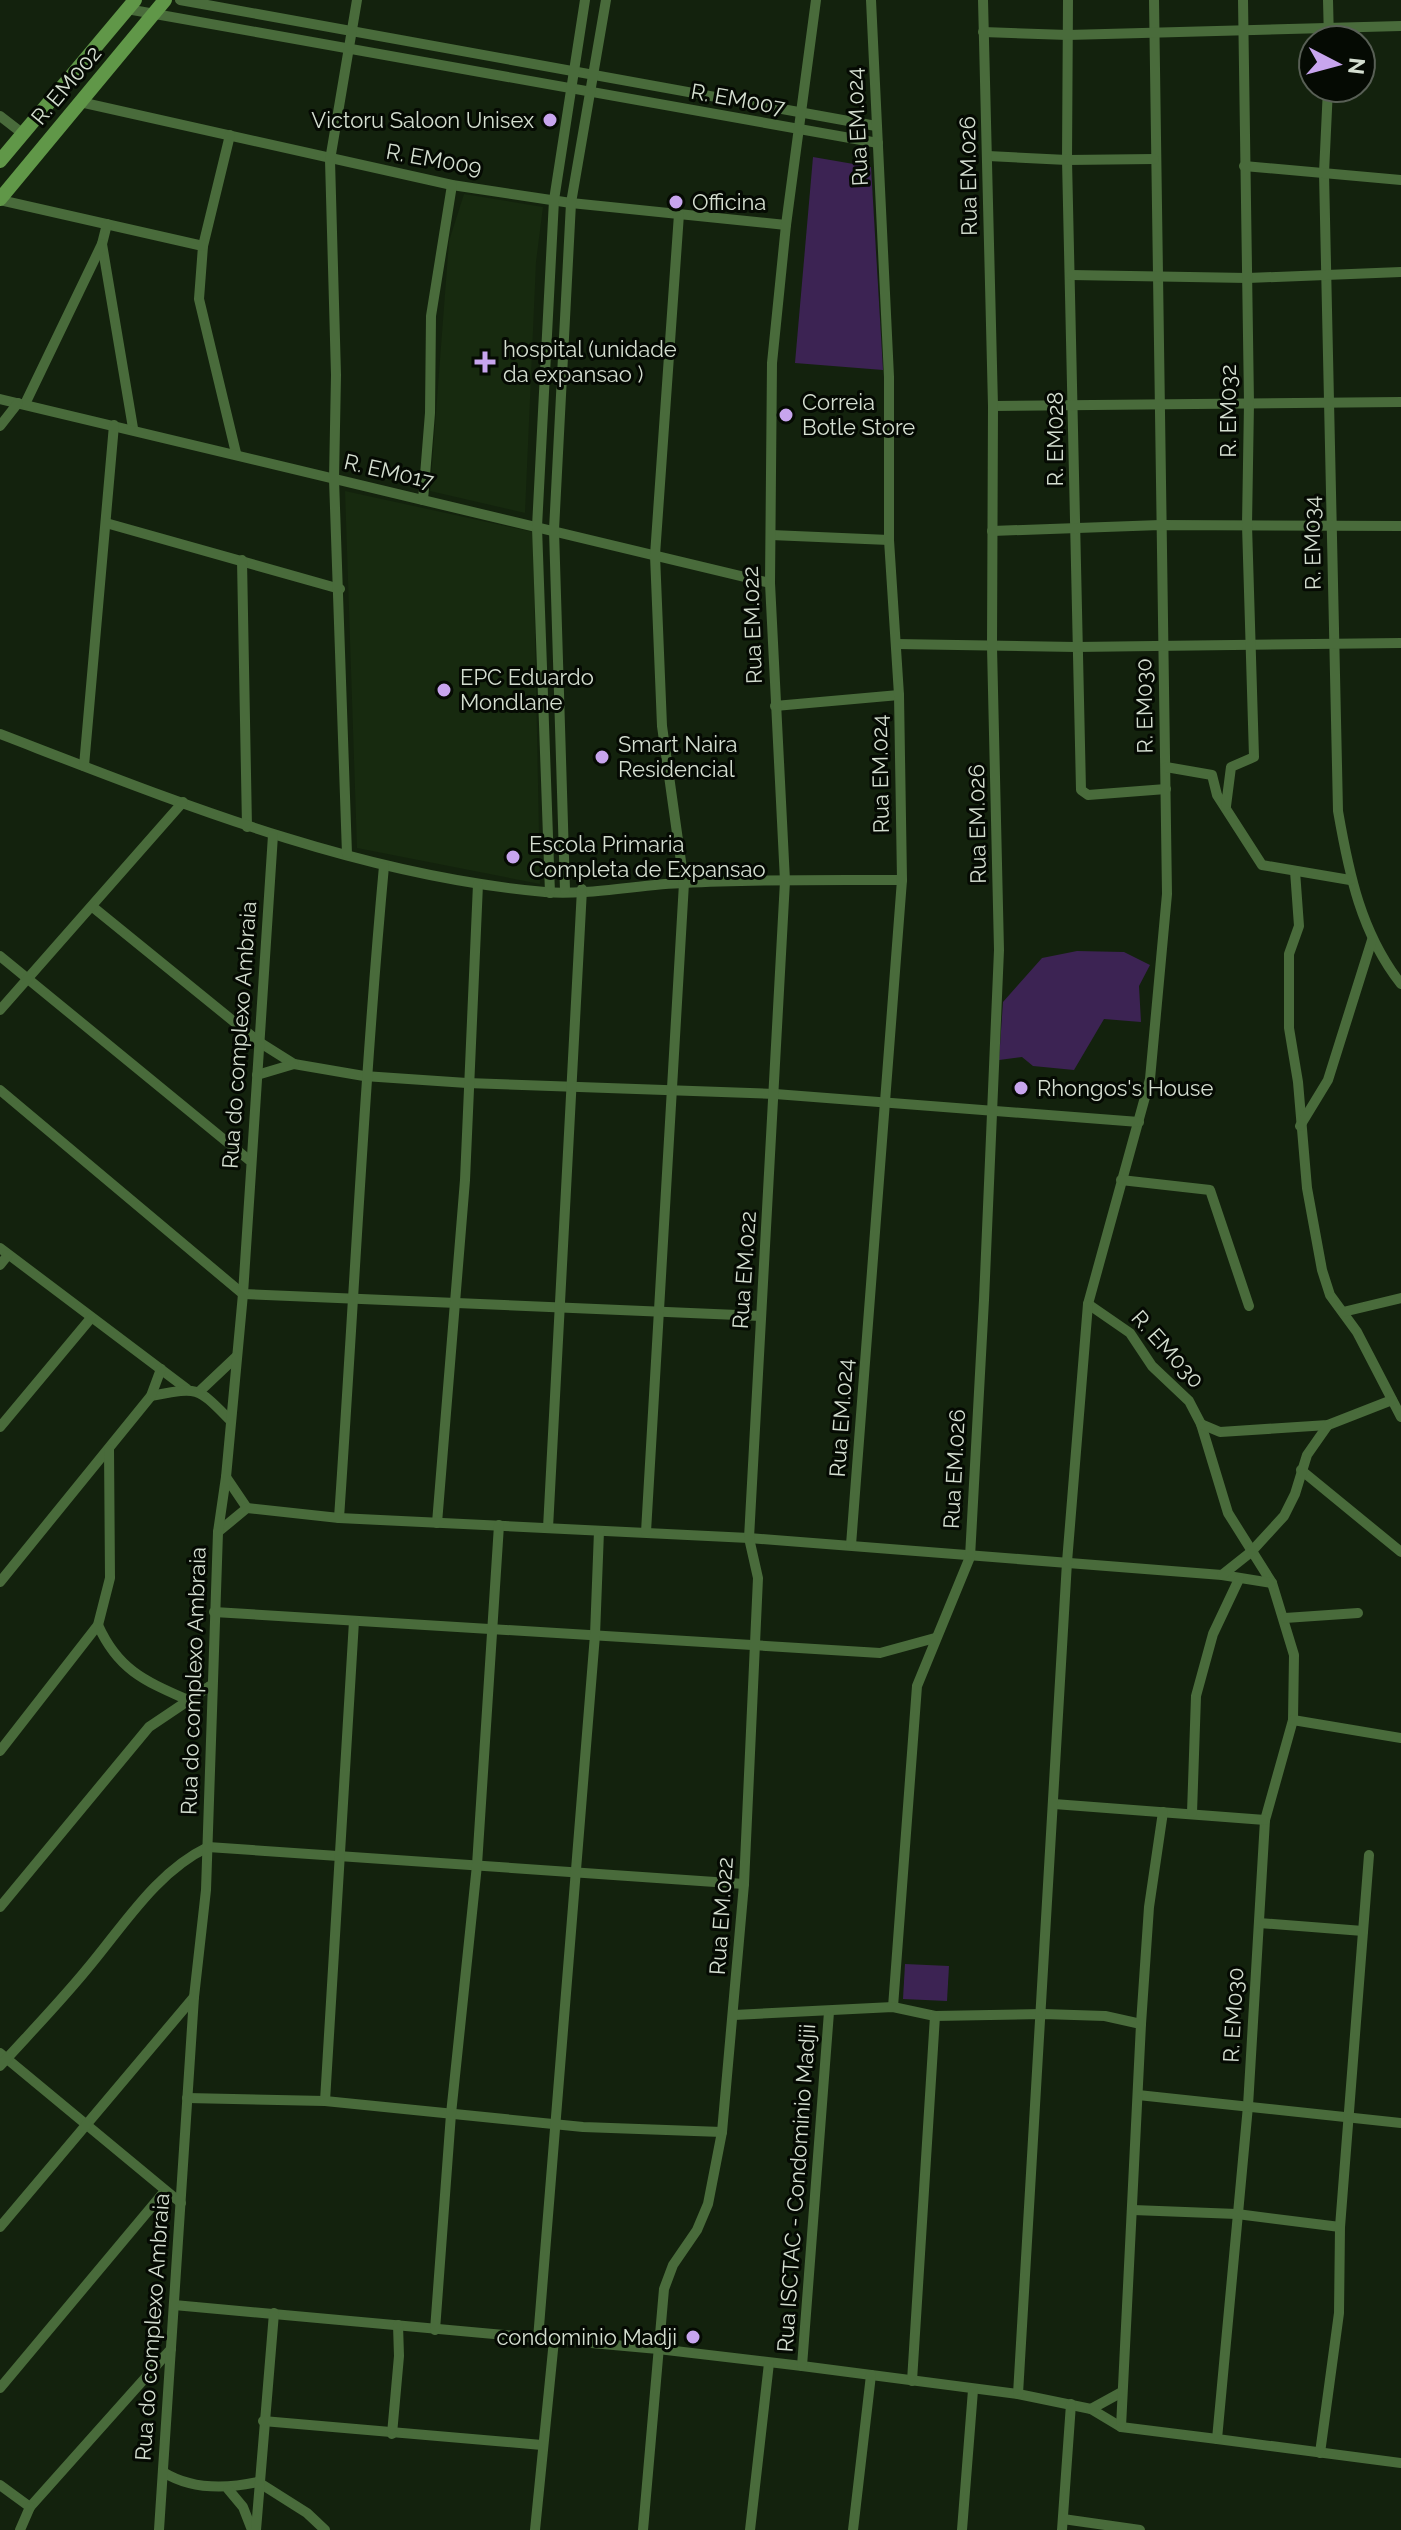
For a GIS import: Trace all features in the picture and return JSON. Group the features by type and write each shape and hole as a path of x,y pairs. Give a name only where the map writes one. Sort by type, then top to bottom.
{"street":[{"name":"R. EM002","path":"0,199 165,0"},
{"name":"R. EM007","path":"180,0 876,126"},
{"path":"347,854 334,479 336,360 330,160 357,0"},
{"path":"550,893 537,527 554,200 585,0"},
{"path":"565,890 554,530 571,203 606,0"},
{"name":"Rua EM.022","path":"643,2530 667,2277 697,2230 708,2204 722,2132 744,1884 758,1578 749,1538 785,881 770,583 772,363 786,225 816,0"},
{"name":"Rua EM.024","path":"851,1545 902,880 899,695 889,540 889,377 871,0"},
{"name":"Rua EM.026","path":"893,2007 917,1686 970,1557 992,1112 999,950 992,647 993,406 983,0"},
{"name":"R. EM028","path":"1068,0 1067,160 1075,407 1076,647 1083,794 1166,789"},
{"name":"R. EM030","path":"1154,0 1167,894 1150,1079 1088,1304 1130,1333 1152,1366 1189,1401 1201,1424 1228,1513 1272,1583 1285,1618 1297,1679 1293,1720 1265,1820 1248,2106 1217,2439"},
{"name":"R. EM032","path":"1226,806 1231,767 1254,757 1247,525 1249,403 1243,0"},
{"path":"1328,0 1329,24"},
{"name":"R. EM007","path":"131,4 151,16 349,48 878,143"},
{"path":"0,161 131,4"},
{"path":"1377,27 1401,26"},
{"path":"983,32 1068,35 1297,28"},
{"name":"R. EM009","path":"80,102 452,185 571,203 786,225"},
{"name":"R. EM034","path":"1327,104 1324,173 1331,404 1336,778 1350,880 1372,940 1401,984"},
{"path":"0,116 22,133"},
{"path":"230,135 203,246 199,299 236,453"},
{"path":"988,156 1067,160 1154,159"},
{"path":"1244,166 1401,180"},
{"path":"423,500 430,413 431,316 452,185"},
{"path":"0,199 203,246"},
{"path":"646,1532 684,883 662,726 655,555 679,214"},
{"path":"0,426 22,404 102,244 107,224"},
{"path":"102,244 133,428"},
{"path":"1071,275 1248,278 1401,272"},
{"name":"R. EM017","path":"0,399 133,428 770,583"},
{"path":"993,406 1401,402"},
{"path":"84,766 114,425"},
{"path":"106,523 340,589"},
{"path":"992,531 1160,525 1401,526"},
{"path":"771,535 889,540"},
{"path":"242,560 247,827"},
{"path":"896,644 1076,647 1401,643"},
{"path":"775,706 899,695"},
{"path":"0,734 247,827 384,866 478,884 550,893 684,883 902,880"},
{"path":"1166,767 1212,775 1217,795 1255,859 1262,865 1350,880"},
{"path":"0,1010 94,908 183,802"},
{"name":"Rua do complexo Ambraia","path":"159,2530 194,1997 208,1847 210,1686 218,1532 243,1294 249,1160 273,835"},
{"path":"339,1518 354,1299 364,1076 384,866"},
{"path":"1295,871 1299,926 1289,954 1288,998 1300,1126 1322,1270 1330,1295 1343,1312 1401,1417"},
{"path":"437,1523 465,1180 478,884"},
{"path":"548,1528 582,889"},
{"path":"94,908 259,1042 294,1064 364,1076 467,1083 775,1094 1139,1122"},
{"path":"1300,1126 1328,1080 1372,940"},
{"path":"0,956 249,1160"},
{"path":"257,1075 294,1064"},
{"path":"0,1090 243,1294 560,1310 761,1316"},
{"path":"1297,1101 1313,1104"},
{"path":"1121,1180 1210,1190 1249,1306"},
{"path":"0,1265 4,1252 187,1389"},
{"path":"1343,1312 1401,1298"},
{"path":"1018,2394 1043,2014 1067,1562 1088,1304"},
{"path":"0,1427 91,1318"},
{"path":"201,1390 237,1356"},
{"path":"0,1582 91,1466 109,1449 151,1396 161,1369"},
{"path":"151,1396 187,1389 201,1390 230,1420"},
{"path":"1201,1424 1220,1432 1328,1425 1392,1400"},
{"path":"1222,1575 1251,1552 1284,1516 1295,1494 1301,1470 1328,1425"},
{"path":"0,1751 98,1625 110,1578 109,1449"},
{"path":"1301,1470 1401,1552"},
{"path":"226,1477 247,1508"},
{"path":"218,1532 247,1508 339,1518 851,1545 1222,1575 1272,1583"},
{"path":"435,2330 451,2114 477,1865 499,1525"},
{"path":"538,2339 595,1635 599,1531"},
{"path":"1192,1813 1196,1696 1213,1634 1239,1579"},
{"path":"214,1612 755,1648 880,1653 935,1638"},
{"path":"1285,1618 1358,1613"},
{"path":"325,2101 354,1621"},
{"path":"98,1625 107,1648 124,1663 146,1681 188,1700"},
{"path":"1,1905 149,1727 210,1686"},
{"path":"1293,1720 1401,1738"},
{"path":"1054,1804 1265,1820"},
{"path":"1121,2427 1141,2024 1149,1907 1163,1812"},
{"path":"181,2203 2,2059 85,1972 163,1876 185,1858 208,1847 744,1884"},
{"path":"1320,2453 1339,2313 1340,2227 1369,1855"},
{"path":"1259,1923 1363,1931"},
{"path":"0,2227 194,1997"},
{"path":"734,2015 893,2007 935,2016 1105,2016 1141,2024"},
{"name":"Rua ISCTAC - Condominio Madjii","path":"802,2366 829,2012"},
{"path":"912,2381 935,2016"},
{"path":"1138,2095 1401,2123"},
{"path":"187,2098 325,2101 557,2125 722,2132"},
{"path":"0,2388 164,2192"},
{"path":"1133,2210 1237,2214 1340,2227"},
{"path":"174,2305 658,2349 802,2366 1018,2394 1071,2404 1091,2409 1121,2427 1401,2463"},
{"path":"254,2530 274,2313"},
{"path":"392,2434 399,2356 398,2325"},
{"path":"535,2530 554,2340"},
{"path":"20,2530 30,2507 171,2349"},
{"path":"750,2530 769,2363"},
{"path":"853,2530 871,2375"},
{"path":"962,2530 973,2390"},
{"path":"1091,2409 1122,2392"},
{"path":"1071,2404 1062,2524 1140,2530"},
{"path":"263,2421 542,2445"},
{"path":"163,2472 176,2480 228,2489 258,2482 307,2513 325,2530"},
{"path":"0,2485 30,2507"},
{"path":"228,2489 243,2507 254,2530"}],"shaded area":[{"path":"813,157 871,167 883,370 795,363"},
{"name":"hospital (unidade da expansao )","path":"464,194 543,207 536,262 525,513 430,491 449,241"},
{"name":"EPC Eduardo Mondlane","path":"345,491 533,532 540,884 357,848"},
{"path":"1077,951 1124,952 1150,965 1139,986 1141,1022 1104,1019 1074,1070 1033,1066 1022,1057 999,1060 1003,1002 1042,958"},
{"path":"905,1964 949,1966 947,2001 903,1999"}],"place":[{"name":"Victoru Saloon Unisex","path":"550,120"},
{"name":"Officina","path":"676,202"},
{"name":"hospital (unidade da expansao )","path":"485,362"},
{"name":"Correia Botle Store","path":"786,415"},
{"name":"EPC Eduardo Mondlane","path":"444,690"},
{"name":"Smart Naira Residencial","path":"602,757"},
{"name":"Escola Primaria Completa de Expansao","path":"513,857"},
{"name":"Rhongos's House","path":"1021,1088"},
{"name":"condominio Madji","path":"693,2337"}]}
